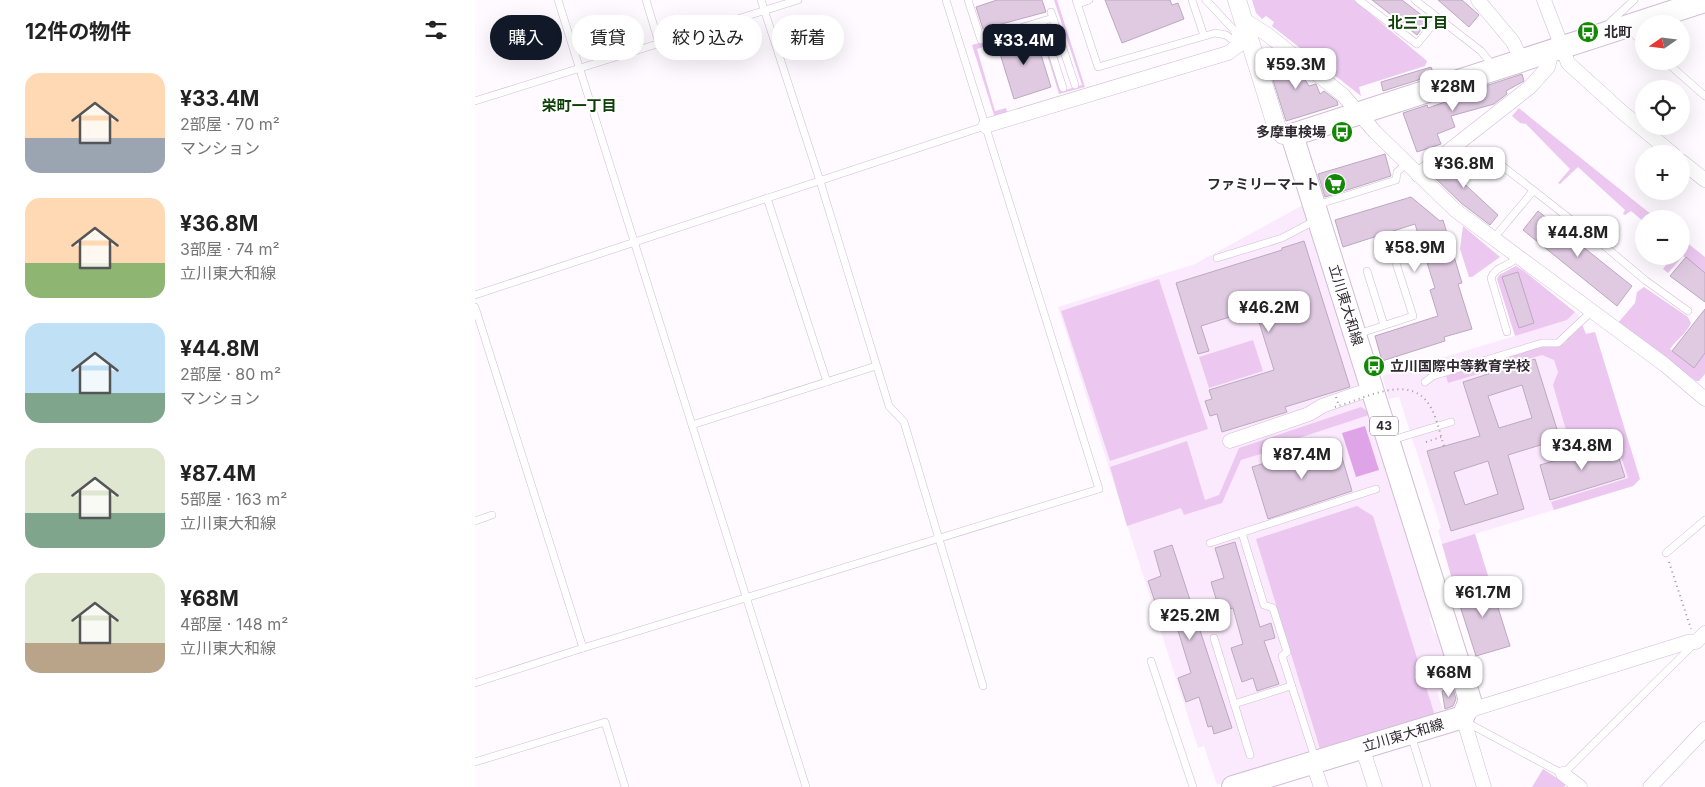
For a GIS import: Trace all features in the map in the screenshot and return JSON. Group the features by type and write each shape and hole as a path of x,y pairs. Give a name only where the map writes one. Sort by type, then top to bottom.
{"main road":[{"path":"1292,135 1494,68 1626,28 1668,10 1705,1"},
{"name":"立川東大和線","path":"1238,786 1312,761 1411,732 1464,719 1470,700 1292,135"}],"street":[{"path":"1237,0 1243,19 1244,43 1277,128 1283,135 1292,135"},
{"path":"1478,0 1513,42 1522,61"},
{"path":"1544,0 1556,50 1622,112 1662,145"},
{"path":"1243,19 1269,35 1343,95 1357,113 1406,164 1455,210 1702,392"},
{"path":"985,126 1228,54 1244,43"},
{"path":"1418,175 1529,86 1548,68 1556,50"},
{"path":"1690,168 1705,180"},
{"path":"1230,441 1309,414 1322,406 1373,388"},
{"path":"1484,787 1464,719 1474,709 1700,638"},
{"path":"1650,787 1705,729"},
{"path":"1362,747 1375,787"},
{"path":"1312,761 1321,787"},
{"path":"1563,774 1580,787"}],"lane":[{"path":"558,0 633,243 806,787"},
{"path":"646,0 654,26"},
{"path":"761,0 821,181 889,406 904,422 983,686"},
{"path":"748,15 798,0"},
{"path":"475,683 1099,489 947,0"},
{"path":"968,0 981,40 1042,22 1052,15 1075,85"},
{"path":"1089,0 1077,2 1098,67 1205,36 1222,34 1244,43"},
{"path":"1192,0 1205,36"},
{"path":"1206,0 1244,43"},
{"path":"1359,0 1417,44 1438,18"},
{"path":"1415,0 1481,51 1494,68"},
{"path":"1600,36 1608,23 1634,0"},
{"path":"1042,22 1063,88"},
{"path":"1626,28 1635,36"},
{"path":"475,101 654,45"},
{"path":"1675,70 1705,96"},
{"path":"475,295 985,126"},
{"path":"1496,161 1645,280 1689,311"},
{"path":"1217,258 1281,238 1317,212 1396,180 1397,172 1406,164"},
{"path":"1493,239 1533,191"},
{"path":"767,198 827,382"},
{"path":"1507,332 1491,278 1496,269 1514,261 1517,257"},
{"path":"1356,335 1413,316 1395,260"},
{"path":"1367,271 1384,325"},
{"path":"475,307 583,648"},
{"path":"1425,382 1433,376 1542,343 1558,343 1592,311"},
{"path":"692,425 876,366"},
{"path":"1389,440 1451,422"},
{"path":"1210,543 1376,489"},
{"path":"475,521 492,515"},
{"path":"1666,553 1705,520"},
{"path":"1242,533 1264,605 1273,608 1287,652 1281,656 1314,755 1312,761"},
{"path":"1214,638 1250,755"},
{"path":"1464,719 1563,774 1700,638"},
{"path":"1151,661 1193,787"},
{"path":"1234,704 1291,686"},
{"path":"475,762 605,722 625,787"},
{"path":"1411,732 1427,787"}],"path":[{"path":"1335,397 1337,407 1390,390 1407,389 1417,393 1429,404 1444,446"},
{"path":"1426,442 1441,437"},
{"path":"1666,553 1700,638"}],"shaded area":[{"path":"1054,0 1057,0 1085,87 1059,94 1038,25 1041,25 1062,91 1082,85"},
{"path":"1252,0 1354,0 1427,61 1425,66 1359,87 1361,96 1272,26 1274,22 1266,16 1262,19 1256,13"},
{"path":"986,41 987,46 977,49 995,111 1006,108 1007,112 1005,115 995,118 972,45"},
{"path":"1519,108 1646,210 1635,210 1635,214 1631,211 1625,215 1623,214 1625,210 1578,167 1560,184 1558,183 1570,169 1526,124 1520,123 1512,116"},
{"path":"1303,205 1392,489 1395,490 1434,613 1429,619 1435,634 1441,636 1457,684 1437,691 1444,714 1217,785 1204,746 1198,748 1058,307 1195,264"},
{"path":"1463,226 1500,257 1472,277 1469,277 1460,249"},
{"path":"1690,245 1705,257 1705,273 1690,261"},
{"path":"1666,265 1675,265 1668,273 1663,269"},
{"path":"1516,266 1575,312 1567,320 1515,336 1497,279 1499,275"},
{"path":"1159,279 1208,429 1110,461 1061,311"},
{"path":"1644,287 1688,317 1691,323 1689,327 1670,349 1694,368 1705,353 1705,374 1699,381 1696,381 1617,324 1635,303 1637,292"},
{"path":"1575,312 1579,315 1586,334 1595,332 1640,479 1633,486 1475,534 1510,646 1476,656 1438,530 1441,528 1399,397 1389,399 1382,376 1567,320"},
{"path":"1582,325 1586,334 1595,332 1640,479 1633,486 1554,510 1551,502 1628,478 1616,441 1611,438 1572,451 1553,385 1558,372 1554,360 1542,355 1448,383 1446,376 1545,346 1551,345 1553,347 1565,343"},
{"path":"1253,340 1263,371 1209,388 1199,357"},
{"path":"1361,407 1372,414 1299,438 1300,442 1241,460 1222,503 1184,515 1181,508 1127,526 1110,467 1187,441 1205,500 1219,495 1239,448"},
{"path":"1365,426 1379,470 1356,477 1342,433"},
{"path":"1357,506 1373,516 1435,716 1320,749 1256,539"},
{"path":"1475,534 1489,579 1455,590 1442,544"},
{"path":"1543,769 1566,784 1564,787 1532,787"}],"building":[{"path":"997,0 1042,0 1046,12 983,29 976,7"},
{"path":"1105,0 1170,0 1172,5 1178,3 1184,19 1122,43"},
{"path":"1372,0 1402,0 1428,20 1417,35"},
{"path":"1438,0 1462,0 1479,15 1469,27"},
{"path":"1034,32 1051,87 1014,99 997,44"},
{"path":"1272,50 1282,57 1285,68 1293,66 1300,72 1309,86 1316,84 1320,94 1324,91 1337,101 1338,105 1286,121 1264,52"},
{"path":"1431,67 1434,75 1383,91 1381,82"},
{"path":"1522,74 1524,81 1506,91 1507,94 1494,104 1451,116 1455,127 1437,134 1441,144 1417,152 1403,113 1427,105 1428,108 1462,96 1461,94"},
{"path":"1385,154 1391,176 1325,197 1318,174"},
{"path":"1457,156 1461,160 1465,156 1472,163 1458,178 1498,215 1490,225 1461,203 1432,175"},
{"path":"1411,197 1440,221 1443,220 1462,283 1458,284 1472,329 1444,337 1445,341 1382,361 1375,336 1438,316 1430,290 1435,288 1415,224 1343,247 1335,220"},
{"path":"1538,211 1632,286 1617,306 1523,230"},
{"path":"1304,241 1350,387 1285,407 1287,412 1222,432 1217,414 1210,416 1205,401 1212,399 1209,390 1274,370 1255,309 1201,326 1209,351 1198,354 1176,283 1282,250 1282,248"},
{"path":"1690,260 1705,273 1705,302 1670,276 1679,265 1690,265"},
{"path":"1518,272 1534,323 1519,328 1502,277"},
{"path":"1705,309 1705,353 1694,368 1672,351"},
{"path":"1535,359 1560,439 1508,455 1524,509 1451,531 1427,451 1480,436 1463,382","holes":["1522,385 1532,418 1499,428 1488,396","1488,461 1498,494 1465,505 1454,472"]},
{"path":"1337,441 1352,491 1268,519 1252,467"},
{"path":"1614,443 1625,477 1550,500 1540,465"},
{"path":"1235,542 1260,627 1271,623 1275,638 1264,641 1279,684 1257,691 1253,678 1242,682 1231,648 1243,644 1233,608 1220,612 1211,582 1224,578 1215,548"},
{"path":"1172,545 1232,728 1214,734 1212,726 1208,727 1199,697 1186,702 1178,678 1191,673 1169,601 1156,605 1148,581 1161,576 1154,551"},
{"path":"1489,579 1510,646 1476,656 1455,590"},
{"path":"1453,689 1456,699 1453,706 1445,709 1442,691"}],"place":[{"name":"北町","path":"1588,32"},
{"name":"多摩車検場","path":"1342,132"},
{"name":"ファミリーマート","path":"1335,184"},
{"name":"立川国際中等教育学校","path":"1374,366"}],"district":[{"name":"北三丁目","path":"1418,23"},
{"name":"栄町一丁目","path":"579,106"}]}
